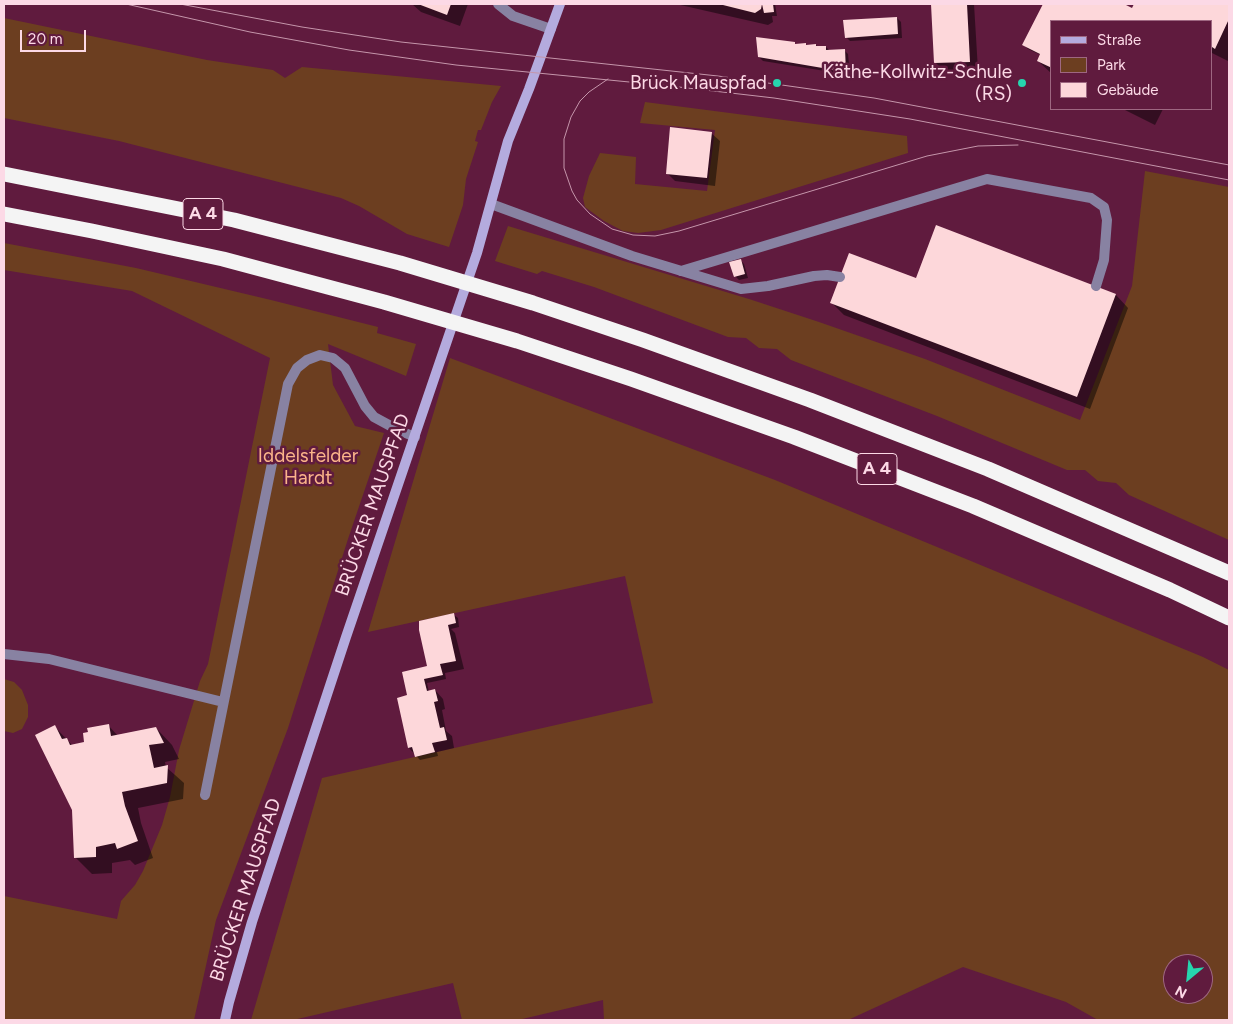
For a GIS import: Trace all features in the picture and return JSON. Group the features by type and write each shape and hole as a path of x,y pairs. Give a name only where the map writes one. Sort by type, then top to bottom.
{"highway":[{"name":"A 4","path":"4,174 234,220 400,263 533,303 643,340 828,407 988,469 1229,573"},
{"name":"A 4","path":"4,214 92,230 223,259 384,302 517,341 631,378 794,437 973,506 1170,590 1229,618"}],"main road":[{"name":"BRÜCKER MAUSPFAD","path":"226,1020 229,1002 255,912 476,253 508,142 560,4"}],"lane":[{"path":"498,4 513,16 551,29"},
{"path":"681,271 987,179 1091,198 1104,206 1107,220 1105,250 1103,266 1096,286"},
{"path":"491,204 632,256 741,289 768,286 814,276 840,277"},
{"path":"205,795 288,384 297,368 307,360 320,355 332,358 345,368 365,406 374,417 415,437"},
{"path":"4,654 49,659 223,702"}],"green space":[{"path":"4,18 207,60 273,70 285,78 302,67 501,86 492,102 481,130 478,130 475,141 478,142 466,179 463,205 449,247 407,234 359,206 341,198 119,141 4,118"},
{"path":"645,102 907,136 908,153 661,230 638,233 623,231 604,221 585,207 583,198 589,176 600,153 636,157 635,184 707,191 715,130 640,123"},
{"path":"1145,171 1229,187 1229,540 1129,495 1116,483 1098,481 1085,470 1067,470 937,416 791,360 777,349 759,348 746,338 728,337 594,287 542,271 537,274 495,261 508,226 819,322 925,359 1080,420 1132,286"},
{"name":"Iddelsfelder Hardt","path":"4,243 136,268 271,300 378,327 377,333 416,344 406,376 328,344 333,385 355,426 384,433 288,728 216,920 194,1020 4,1020 4,896 117,919 121,901 135,885 143,871 162,825 170,797 179,750 200,681 208,664 270,358 132,291 4,270"},
{"path":"450,358 775,480 1203,657 1229,670 1229,1020 1098,1020 1066,1002 963,967 848,1020 604,1020 603,1000 518,1020 462,1020 453,983 293,1020 251,1020 322,778 653,703 625,576 368,632"},
{"path":"4,679 14,682 22,690 28,705 28,717 22,729 13,733 4,731"}],"building":[{"path":"418,4 451,4 447,15"},
{"path":"719,4 762,4 761,9 755,13"},
{"path":"762,4 773,4 774,12 764,13"},
{"path":"931,4 967,4 970,62 934,63"},
{"path":"1043,4 1124,4 1132,8 1134,4 1229,4 1229,19 1215,49 1213,48 1213,20 1050,20 1050,67 1037,61 1040,54 1022,45"},
{"path":"897,17 898,34 845,38 843,20"},
{"path":"756,37 795,42 795,44 816,44 816,46 826,46 826,50 845,49 846,72 758,57"},
{"path":"670,127 712,132 707,178 666,174"},
{"path":"936,225 1116,294 1077,397 830,303 849,253 916,278"},
{"path":"741,259 745,274 734,277 729,262"},
{"path":"454,613 456,623 448,625 456,661 440,664 443,675 424,679 427,691 435,689 438,701 434,702 440,728 444,727 447,740 432,743 435,752 415,757 412,747 408,748 397,698 407,695 402,672 427,666 419,630 419,621"},
{"path":"109,724 111,736 156,727 164,743 149,745 154,768 168,765 167,783 122,792 138,841 117,849 115,843 96,847 96,857 74,858 72,810 35,735 55,725 62,739 67,738 70,745 84,742 83,733 88,732 87,728"}],"tram line":[{"path":"126,4 250,32 349,50 456,65 774,98 910,119 1229,180"},
{"path":"180,4 302,27 401,42 718,76 874,98 1229,165"},
{"path":"608,79 589,92 580,101 571,117 564,139 564,168 577,200 590,214 612,229 633,235 655,236 679,231 927,156 978,146 1018,145"}],"place":[{"name":"Brück Mauspfad","path":"777,83"},
{"name":"Käthe-Kollwitz-Schule (RS)","path":"1022,83"}]}
